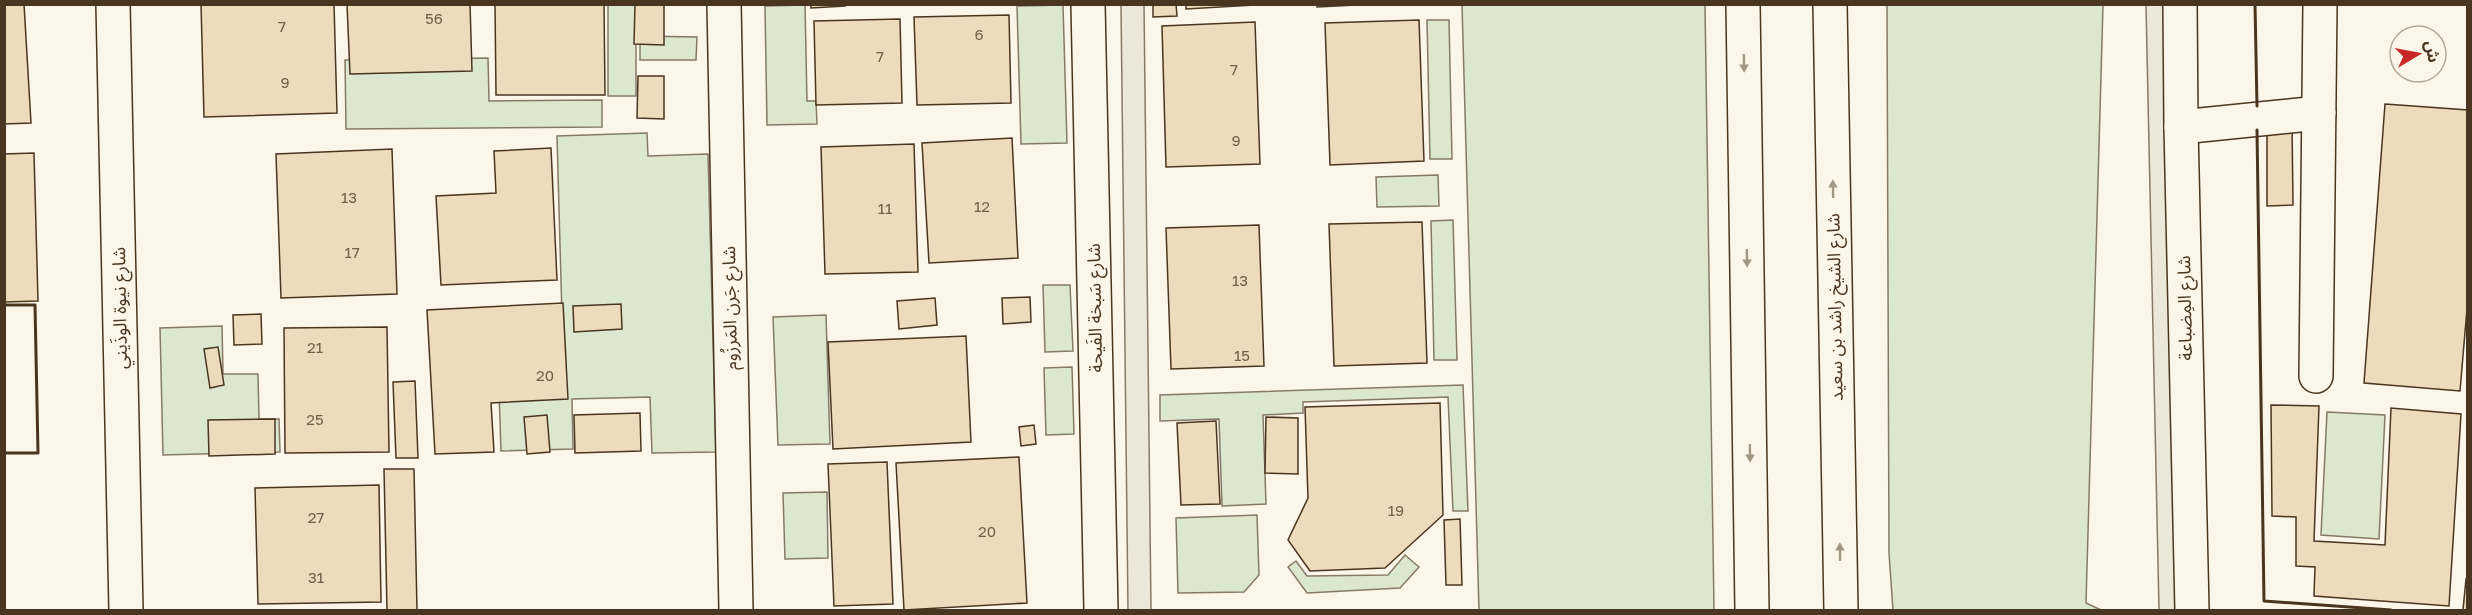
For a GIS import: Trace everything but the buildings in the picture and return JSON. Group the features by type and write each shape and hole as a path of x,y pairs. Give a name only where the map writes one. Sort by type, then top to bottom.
{"street":[{"name":"شارع نيوة الوذَيني","path":"113,4 126,610"},
{"name":"شارع جَرن المَرزُوم","path":"723,4 736,610"},
{"name":"شارع سَبخة الفَيحة","path":"1088,4 1101,610"},
{"path":"1743,4 1752,610"},
{"name":"شارع الشيخ راشد بن سعيد","path":"1830,4 1840,610"},
{"name":"شارع المِضباعة","path":"2180,4 2192,610"},
{"path":"2316,376 2320,4"},
{"path":"2181,127 2319,113"}],"green space":[{"path":"608,5 636,5 636,96 608,96"},
{"path":"805,5 807,101 816,101 817,124 767,125 765,6"},
{"path":"1063,5 1067,143 1021,144 1017,6"},
{"path":"1462,5 1705,5 1714,610 1479,610"},
{"path":"1887,5 2103,5 2086,603 2101,610 1893,610 1889,553"},
{"path":"1427,20 1449,20 1452,159 1430,159"},
{"path":"640,36 697,37 696,60 640,60"},
{"path":"488,58 489,101 602,100 602,127 346,129 345,60"},
{"path":"647,133 648,156 708,154 716,452 652,453 650,397 572,399 573,449 501,451 499,391 564,389 557,136"},
{"path":"1438,175 1439,206 1377,207 1376,177"},
{"path":"1453,220 1457,360 1434,360 1431,221"},
{"path":"1043,285 1070,285 1073,351 1045,352"},
{"path":"826,315 830,444 778,445 773,317"},
{"path":"222,326 223,374 258,374 259,419 279,419 280,452 163,455 160,328"},
{"path":"1072,367 1074,434 1046,435 1044,368"},
{"path":"1463,385 1468,511 1453,511 1448,397 1303,402 1303,413 1263,415 1266,504 1222,506 1219,419 1160,421 1160,395"},
{"path":"2327,412 2385,415 2379,539 2321,535"},
{"path":"827,492 828,558 785,559 783,493"},
{"path":"1257,515 1259,575 1244,592 1178,593 1176,518"},
{"path":"1405,555 1419,567 1400,588 1307,593 1288,567 1296,561 1307,576 1388,575"}],"shaded area":[{"path":"1121,5 1144,5 1151,610 1128,610"},
{"path":"2146,5 2166,5 2180,610 2159,610"}],"wall":[{"path":"2255,4 2257,106"},
{"path":"2257,130 2264,601 2391,610"},
{"path":"4,305 35,305 38,453 4,453"}]}
